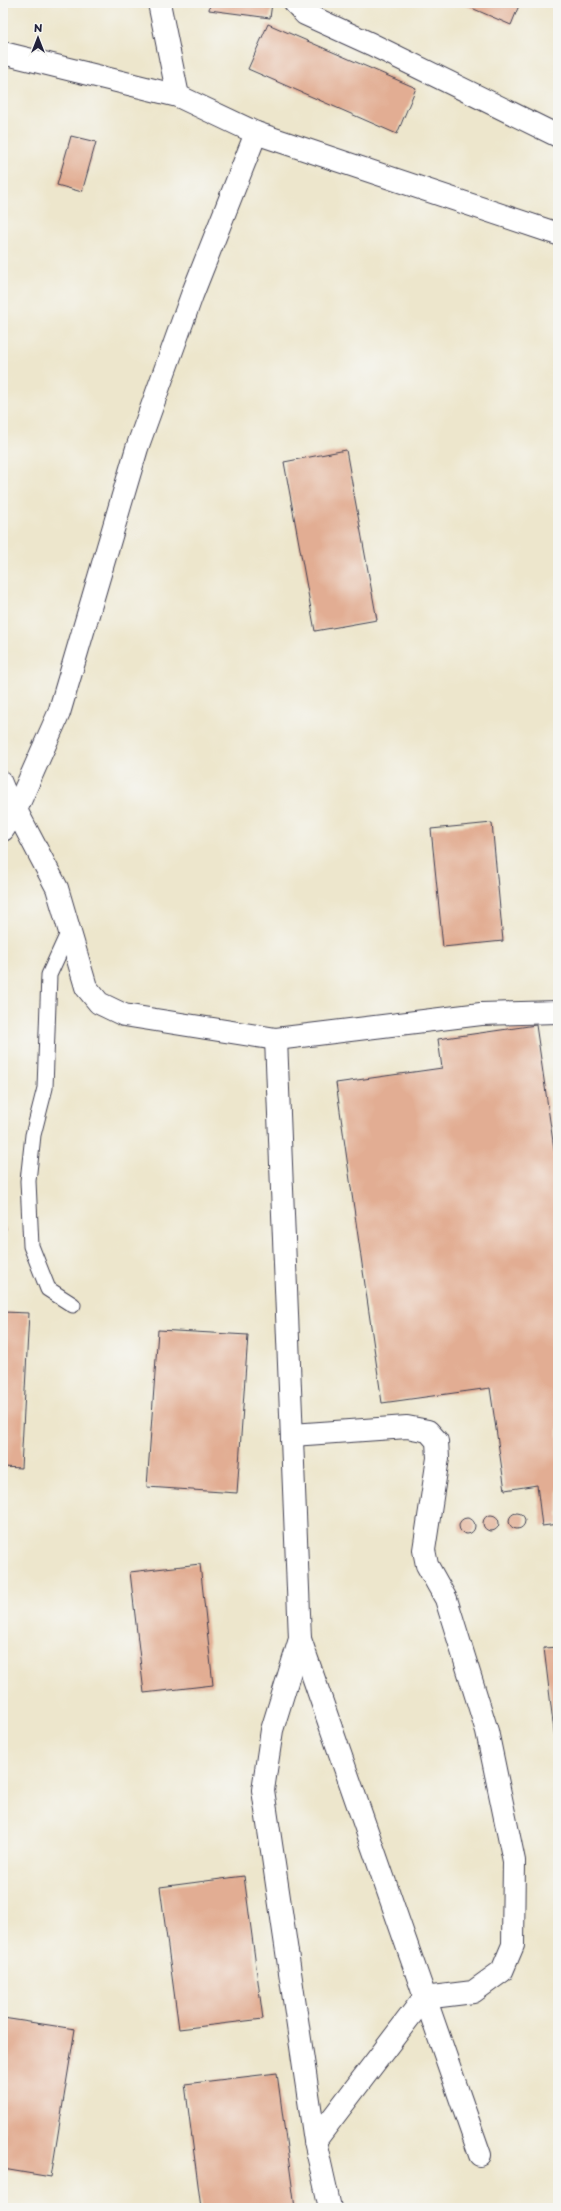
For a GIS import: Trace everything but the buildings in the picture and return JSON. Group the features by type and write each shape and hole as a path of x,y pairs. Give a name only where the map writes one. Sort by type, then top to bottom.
{"street":[{"path":"159,3 178,96"},
{"path":"295,3 305,14 370,44 558,136"},
{"path":"3,53 178,96 256,133 558,234"},
{"path":"3,830 16,810 59,713 137,448 192,295 256,133"},
{"path":"16,810 57,888 86,987 99,1003 124,1015 276,1039 481,1014 558,1012"},
{"path":"276,1039 300,1639 480,2155"},
{"path":"292,1435 407,1427 428,1431 437,1441 438,1458 424,1550 427,1566 446,1599 487,1731 514,1861 513,1946 502,1971 473,1992 424,1998 315,2141"},
{"path":"300,1639 272,1730 262,1790 315,2141 330,2208"}],"lane":[{"path":"3,779 16,810"},
{"path":"70,929 48,975 45,1088 33,1135 28,1181 31,1246 48,1289 73,1305"}]}
